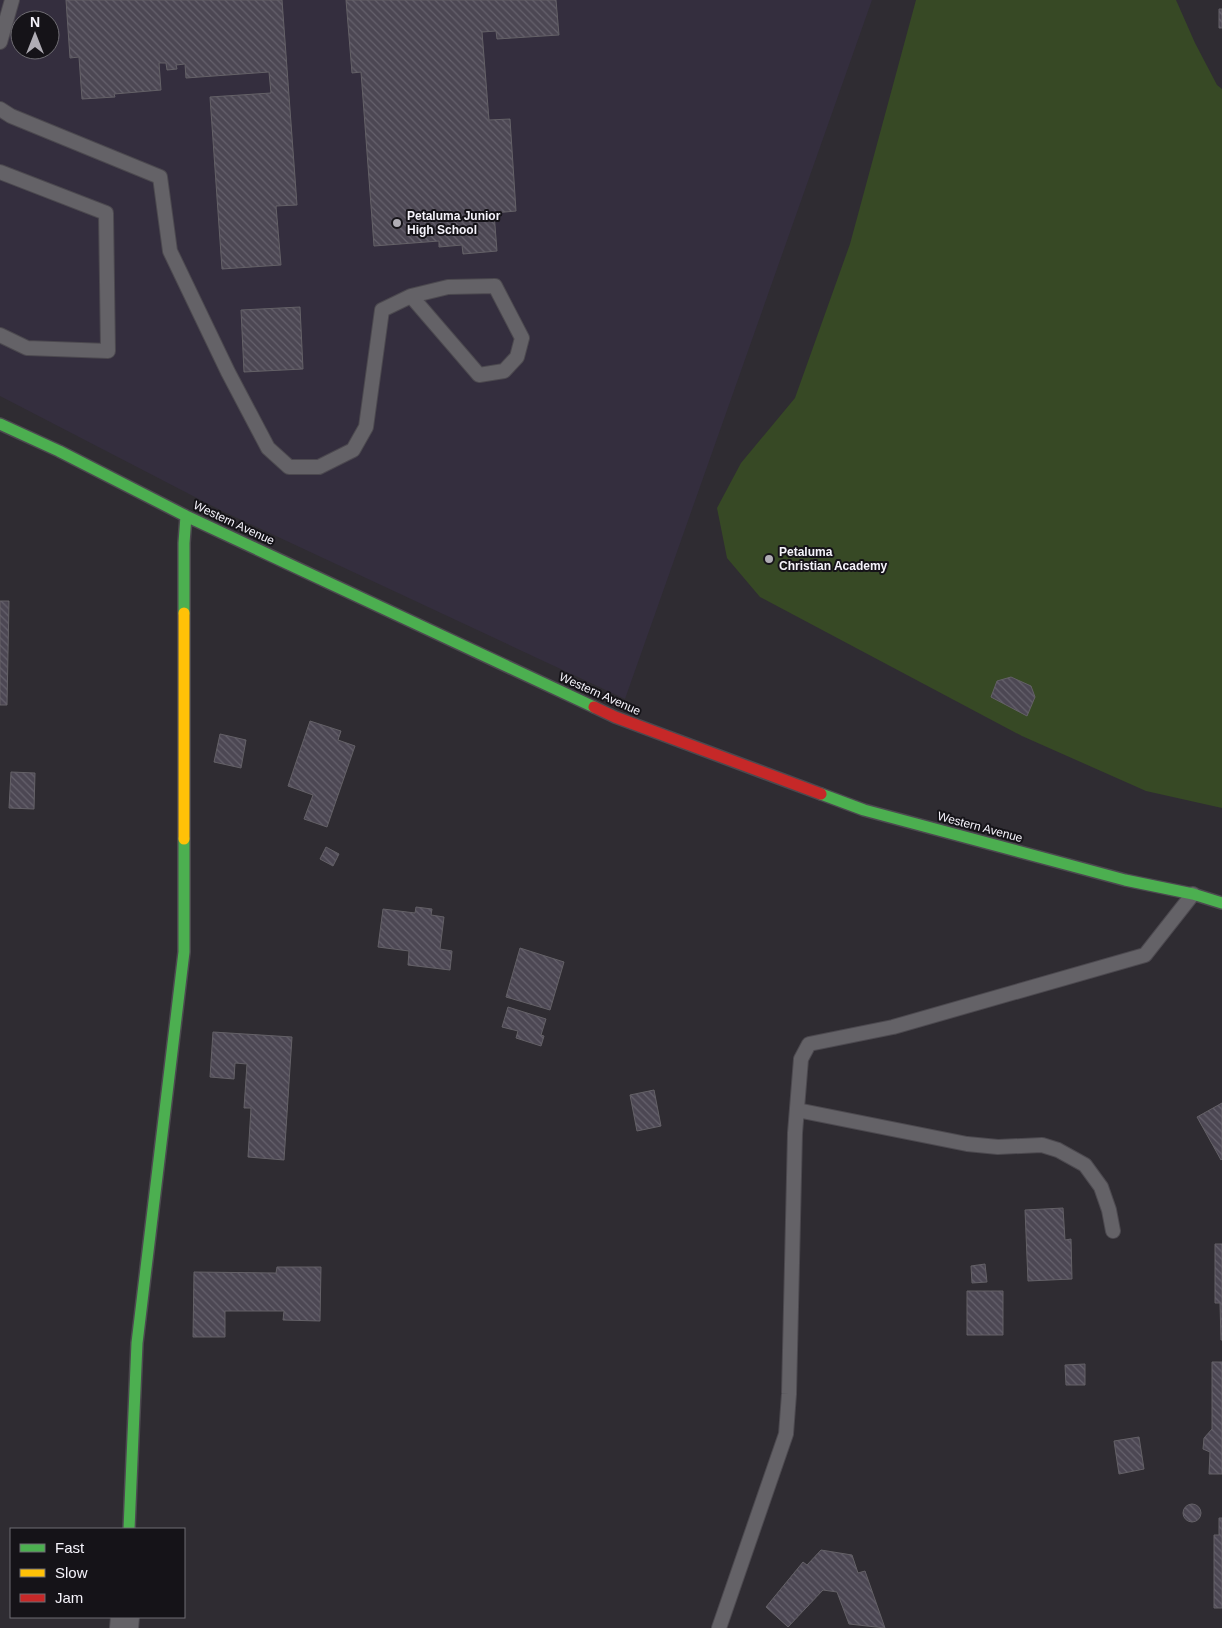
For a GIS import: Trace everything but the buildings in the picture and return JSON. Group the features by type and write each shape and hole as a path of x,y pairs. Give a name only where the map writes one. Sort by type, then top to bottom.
{"street":[{"name":"Western Avenue","path":"0,424 59,451 186,516 624,720 864,810 1125,880 1193,894 1222,903"},
{"path":"129,1528 137,1343 184,952 184,543 186,516"}],"lane":[{"path":"0,42 12,0"},
{"path":"0,109 11,116 160,177 170,251 228,372 268,448 289,467 319,467 353,450 366,427 382,310 411,296 448,287 495,286 522,338 517,358 504,371 478,376 411,296"},
{"path":"0,172 106,213 108,351 27,348 0,335"},
{"path":"719,1628 786,1434 789,1394 795,1133 801,1059 810,1044 893,1027 1145,955 1193,894"},
{"path":"797,1110 968,1144 998,1147 1042,1145 1058,1150 1086,1165 1101,1187 1109,1210 1113,1231"}],"shaded area":[{"name":"Petaluma Junior High School","path":"0,0 872,0 625,699 220,510 0,396"}],"green space":[{"path":"916,0 1176,0 1195,43 1217,85 1222,89 1222,808 1146,791 1022,736 760,597 727,558 717,508 741,463 795,398 850,244"}],"traffic: fast":[{"path":"0,424 59,451 186,516 594,707"},
{"path":"184,613 186,516"},
{"path":"821,794 864,810 1125,880 1193,894 1222,903"},
{"path":"129,1528 137,1343 184,952 184,839"}],"traffic: slow":[{"path":"184,613 184,839"}],"traffic: jam":[{"path":"594,707 615,717 821,794"}],"place":[{"name":"Petaluma Junior High School","path":"397,223"},
{"name":"Petaluma Christian Academy","path":"769,559"}]}
